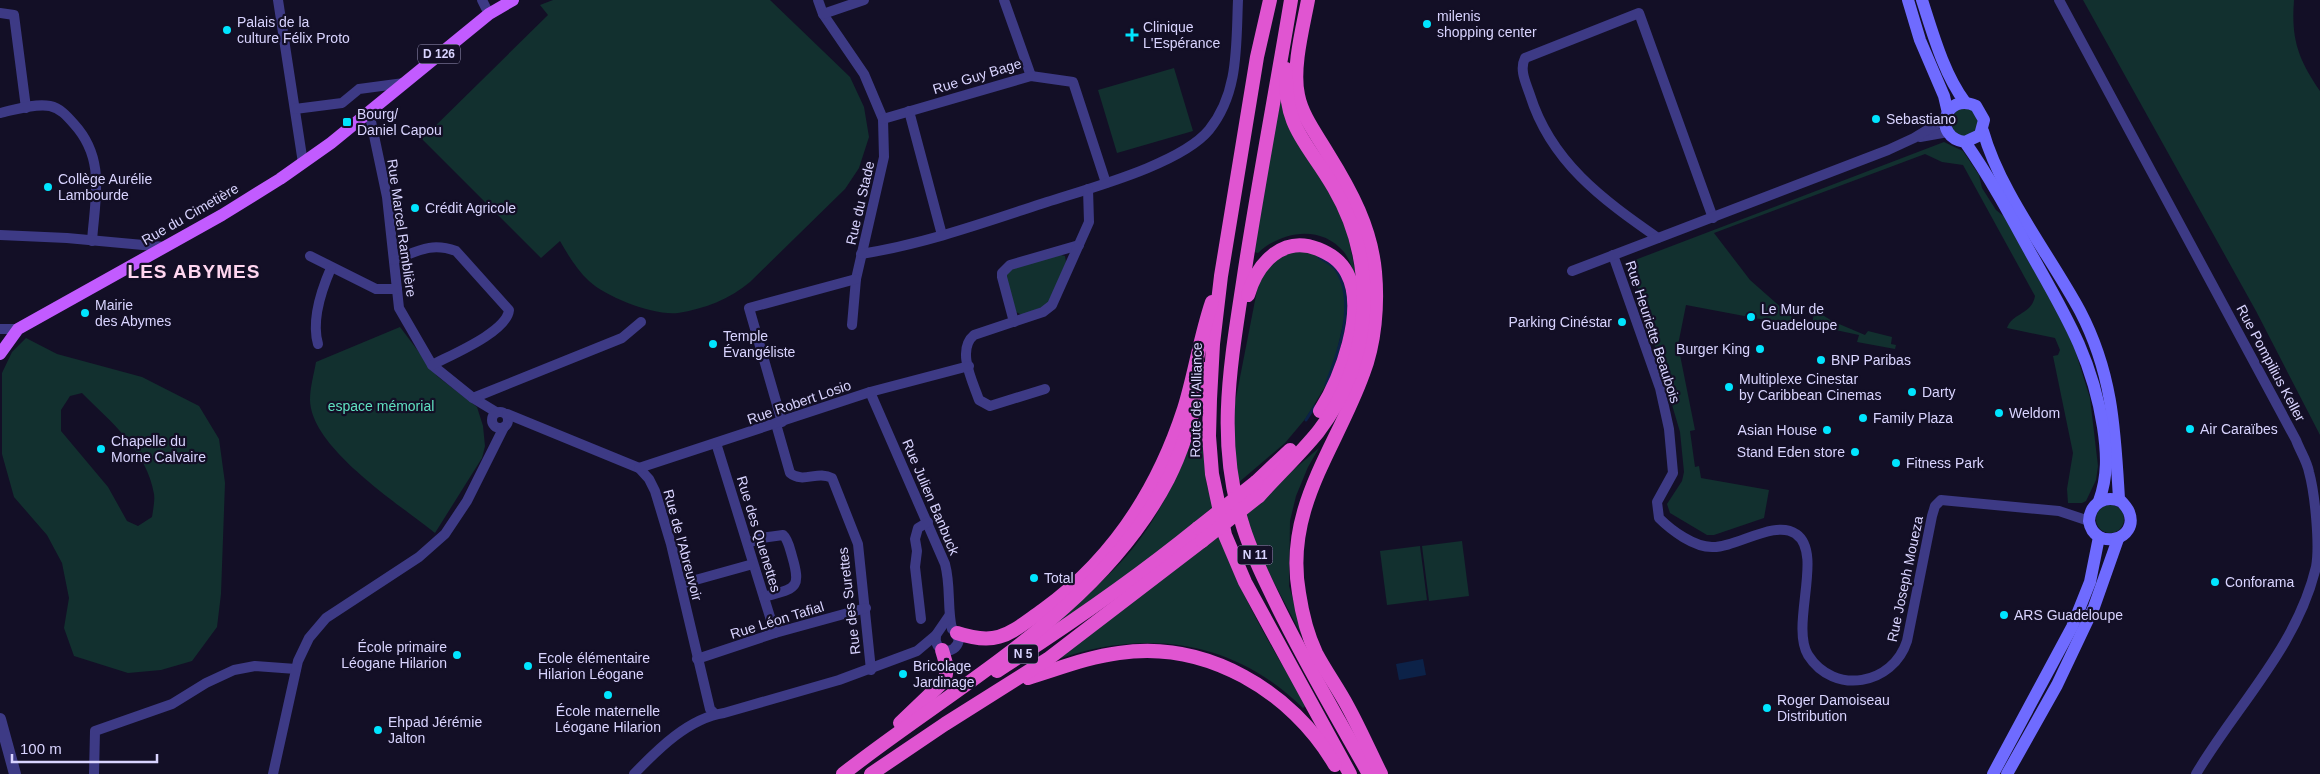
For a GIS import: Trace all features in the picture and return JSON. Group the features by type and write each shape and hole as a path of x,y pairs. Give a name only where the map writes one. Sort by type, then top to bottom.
{"highway":[{"path":"1258,56 1264,0"},
{"name":"Route de l'Alliance","path":"1270,0 1258,56 1221,276 1213,344 1209,436 1212,474 1225,535 1245,582 1350,774"},
{"name":"N 11","path":"1291,0 1238,313 1226,438 1230,473 1242,524 1284,619 1369,774"},
{"path":"1308,0 1297,78 1298,95 1307,120 1355,198 1365,225 1375,270 1375,321 1364,373 1311,487 1298,540 1297,578 1306,622 1316,652 1348,707 1381,774"},
{"path":"1259,496 1318,431 1341,395 1358,353 1365,311 1363,279 1353,232 1335,189 1301,139 1290,116 1286,84 1289,14"},
{"name":"N 5","path":"871,774 945,724 1012,683 1114,611 1200,535 1293,447 1314,421 1343,369 1353,320 1352,290 1347,273 1336,258 1314,247 1291,246 1279,250 1259,268 1238,313"},
{"path":"947,631 987,640 1008,635 1060,597 1096,564 1128,525 1158,477 1184,408 1204,326 1221,276"},
{"path":"844,774 1066,607 1122,549 1156,500 1183,446 1195,412 1213,344"},
{"path":"1259,496 1307,455 1351,403"},
{"name":"N 5","path":"844,774 952,699 1074,622 1140,575 1259,496"},
{"path":"879,746 945,680 947,667 940,649"},
{"path":"1012,683 1095,657 1120,652 1154,651 1186,654 1206,660 1246,677 1282,702 1314,735 1340,774"}],"main road":[{"name":"D 126","path":"370,112 489,14 499,3 512,0"},
{"path":"1908,0 1920,40 1944,96 1948,132 1955,139 1965,142 1976,139 1983,130"},
{"path":"1922,0 1957,90 1965,102 1980,110 1984,120 1983,130 1996,165 2080,312 2096,350 2106,378 2114,415 2119,499 2130,512 2130,524 2124,535 2118,539 2111,540 2099,537 2091,528 2089,521 2106,473 2106,452 2093,377 2066,315 1965,142"},
{"path":"1946,116 1955,105 1965,102"},
{"name":"Rue du Cimetière","path":"0,354 18,329 222,216 303,162 370,112"},
{"path":"2096,504 2113,499 2122,502"},
{"path":"1993,774 2072,627 2092,575 2099,537"},
{"path":"2007,774 2057,684 2094,607 2118,539"}],"street":[{"path":"278,0 303,162"},
{"path":"482,0 489,14"},
{"name":"Rue du Stade","path":"818,0 823,14 864,74 883,119 884,158 856,279 852,325"},
{"path":"823,14 864,0"},
{"name":"Rue Guy Bage","path":"883,119 1031,76 1004,0"},
{"path":"862,254 888,250 1002,218 1106,183 1172,156 1194,144 1208,130 1226,103 1231,89 1234,72 1238,0"},
{"name":"Rue Pompilius Keller","path":"2059,0 2291,432 2309,471 2318,554 2308,590 2290,633 2277,655 2196,774"},
{"path":"0,13 14,15 26,108"},
{"path":"1658,238 1594,190 1562,156 1538,121 1523,73 1525,58 1639,13 1713,218"},
{"path":"1031,76 1074,82 1106,183"},
{"path":"295,109 342,103 359,89 404,84"},
{"path":"0,112 44,105 55,107 69,118 85,137 92,153 97,173 92,241"},
{"path":"908,111 942,235"},
{"name":"Rue Marcel Ramblière","path":"370,112 386,197 399,308 432,365 500,420"},
{"path":"1914,138 1946,116"},
{"path":"1572,271 1713,218 1914,138 1948,132"},
{"path":"1045,389 990,406 984,405 979,400 965,351 971,338 1043,312 1052,305 1089,222 1088,189"},
{"path":"0,236 67,238 165,247"},
{"path":"1014,322 1002,277 1005,269 1010,265 1079,245"},
{"path":"394,260 428,247 445,247 456,251 509,310 504,324 494,332 432,365"},
{"name":"Rue Heuriette Beaubois","path":"1613,255 1660,388 1669,429 1674,473 1657,502 1659,518 1686,538 1710,548 1729,546 1769,532 1783,530"},
{"path":"310,256 376,289 397,289"},
{"path":"318,344 315,330 321,293 331,268"},
{"path":"779,423 749,308 856,279"},
{"path":"473,398 622,338 641,322"},
{"path":"0,328 18,329"},
{"name":"Rue Robert Losio","path":"638,468 870,392 969,366"},
{"name":"Rue Julien Banbuck","path":"714,713 724,713 871,670 923,648 947,631 950,587 947,570 928,522 870,392"},
{"path":"273,774 296,669 309,638 326,618 419,557 445,534 467,501 492,448 500,420 533,427 638,468"},
{"name":"Rue des Surettes","path":"779,423 790,473 798,477 824,474 832,478 858,544 871,670"},
{"name":"Rue des Quenettes","path":"716,443 775,633"},
{"name":"Rue de l'Abreuvoir","path":"638,468 649,479 655,491 681,584 710,709 714,713"},
{"name":"Rue Joseph Moueza","path":"1783,530 1798,535 1806,549 1807,583 1802,637 1808,654 1829,674 1841,678 1865,679 1889,669 1904,649 1932,516 1937,504 1941,500 2059,511"},
{"path":"2059,511 2096,504"},
{"path":"2059,511 2089,521"},
{"path":"921,618 914,567 917,551 915,539 918,528 928,522"},
{"path":"748,543 761,538 783,535 790,549 797,572 798,580 789,590 764,597"},
{"path":"681,584 753,564"},
{"name":"Rue Léon Tafial","path":"697,659 775,633 866,608"},
{"path":"947,631 959,640 957,646 948,651 940,649 935,642 947,631"},
{"name":"Rue Julien Banbuck","path":"923,648 940,649"},
{"path":"94,774 95,731 172,704 206,683 234,670 255,666 296,669"},
{"path":"634,774 673,737 714,713"},
{"path":"0,719 15,774"}],"green space":[{"path":"553,0 770,0 850,77 864,107 869,137 859,168 845,189 750,282 725,298 697,309 678,313 656,312 618,299 597,287 585,277 560,241 541,258 422,139 548,15 540,5"},
{"path":"2083,0 2294,0 2294,26 2298,48 2306,69 2320,91 2320,435 2256,311"},
{"path":"1174,68 1193,131 1117,153 1098,90"},
{"path":"1280,96 1289,128 1335,202 1347,231 1357,280 1344,252 1335,243 1313,234 1289,236 1267,245 1258,253 1254,252"},
{"path":"1961,107 1976,110 1979,129 1967,138 1953,133 1950,118"},
{"path":"1944,142 1963,151 1979,175 1982,188 1996,210 2006,218 2070,334 2090,398 2098,466 2096,480 2086,501 2082,503 2068,503 2067,489 2073,453 2053,356 2058,355 2060,350 2055,338 2007,328 2013,319 2030,306 2035,296 1963,165 1942,162 1925,154 1714,233 1750,280 1793,318 1792,325 1686,305 1678,345 1695,430 1690,431 1695,467 1699,466 1701,478 1769,490 1764,518 1714,535 1707,535 1670,513 1667,504 1682,481 1684,472 1680,432 1633,272 1635,260"},
{"path":"1308,249 1337,266 1344,283 1347,307 1331,377 1306,418 1285,443 1238,483 1234,466 1234,408 1260,275 1279,253"},
{"path":"1057,254 1065,256 1066,262 1048,305 1022,315 1016,312 1006,277 1008,270"},
{"path":"1810,307 1832,321 1865,335 1868,331 1892,337 1891,344 1896,345 1895,349 1857,342 1859,335 1812,325 1814,313 1809,312"},
{"name":"espace mémorial","path":"400,327 437,376 477,407 483,426 485,446 482,458 435,533 359,474 340,456 325,437 314,418 310,400 316,362"},
{"path":"26,338 57,354 142,377 199,406 219,439 225,483 221,594 217,627 192,661 161,670 128,673 74,656 64,628 69,598 62,563 47,535 14,497 2,454 2,373 12,352","holes":["82,393 116,426 144,464 150,479 154,506 152,517 138,526 127,521 108,487 61,431 61,410 70,396"]},
{"path":"1200,419 1207,486 1214,506 1154,556 1082,608 1011,652 1096,586 1134,547 1157,513 1177,476"},
{"path":"1319,448 1308,467 1296,496 1290,521 1289,586 1303,632 1301,634 1259,554 1244,512"},
{"path":"2110,505 2120,509 2124,519 2120,529 2110,533 2100,529 2096,519 2100,509"},
{"path":"1218,534 1258,622 1307,705 1303,708 1276,685 1247,667 1217,654 1185,646 1153,643 1120,645 1087,651 1053,661"},
{"path":"1462,541 1469,596 1429,601 1422,546"},
{"path":"1420,546 1427,600 1387,605 1380,551"}],"water":[{"path":"1423,659 1426,675 1399,680 1396,664"}],"waterway":[{"path":"1319,257 1335,268 1342,281 1346,311 1341,342 1326,385"},
{"path":"1306,420 1315,406"}],"place":[{"name":"milenis shopping center","path":"1427,24"},
{"name":"Palais de la culture Félix Proto","path":"227,30"},
{"name":"Clinique L'Espérance","path":"1132,35"},
{"name":"Sebastiano","path":"1876,119"},
{"name":"Bourg/ Daniel Capou","path":"347,122"},
{"name":"Collège Aurélie Lambourde","path":"48,187"},
{"name":"Crédit Agricole","path":"415,208"},
{"name":"Mairie des Abymes","path":"85,313"},
{"name":"Le Mur de Guadeloupe","path":"1751,317"},
{"name":"Parking Cinéstar","path":"1622,322"},
{"name":"Temple Évangéliste","path":"713,344"},
{"name":"Burger King","path":"1760,349"},
{"name":"BNP Paribas","path":"1821,360"},
{"name":"Multiplexe Cinestar by Caribbean Cinemas","path":"1729,387"},
{"name":"Darty","path":"1912,392"},
{"name":"Weldom","path":"1999,413"},
{"name":"Family Plaza","path":"1863,418"},
{"name":"Air Caraïbes","path":"2190,429"},
{"name":"Asian House","path":"1827,430"},
{"name":"Chapelle du Morne Calvaire","path":"101,449"},
{"name":"Stand Eden store","path":"1855,452"},
{"name":"Fitness Park","path":"1896,463"},
{"name":"Total","path":"1034,578"},
{"name":"Conforama","path":"2215,582"},
{"name":"ARS Guadeloupe","path":"2004,615"},
{"name":"École primaire Léogane Hilarion","path":"457,655"},
{"name":"Ecole élémentaire Hilarion Léogane","path":"528,666"},
{"name":"Bricolage Jardinage","path":"903,674"},
{"name":"École maternelle Léogane Hilarion","path":"608,695"},
{"name":"Roger Damoiseau Distribution","path":"1767,708"},
{"name":"Ehpad Jérémie Jalton","path":"378,730"}],"district":[{"name":"LES ABYMES","path":"194,271"}]}
